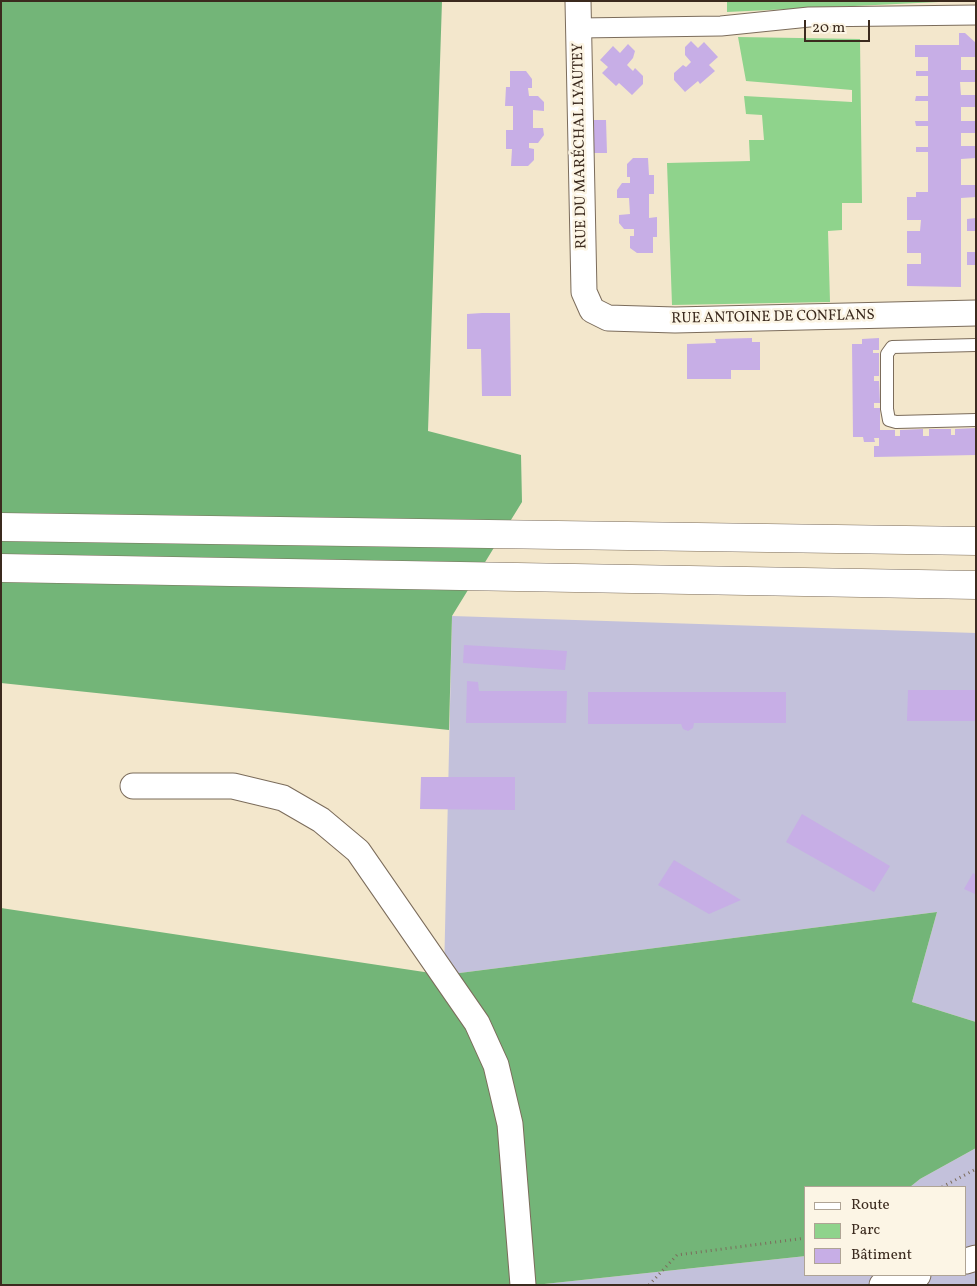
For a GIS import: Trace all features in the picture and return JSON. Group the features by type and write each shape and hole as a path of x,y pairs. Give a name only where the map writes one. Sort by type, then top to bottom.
{"highway":[{"path":"1,527 976,541"},
{"path":"1,568 976,585"}],"street":[{"name":"RUE DU MARÉCHAL LYAUTEY","path":"578,1 584,292"},
{"path":"579,28 721,26 809,17 976,15"},
{"name":"RUE ANTOINE DE CONFLANS","path":"584,292 592,310 608,318 675,320 976,313"},
{"path":"133,786 233,786 283,798 321,820 358,851 477,1022 496,1065 510,1124 523,1285"},
{"path":"882,1285 914,1276"}],"lane":[{"path":"976,345 892,347 887,354 887,391 889,420 896,422 976,420"}],"path":[{"path":"944,1186 976,1169"},
{"path":"649,1285 677,1255 804,1239"}],"shaded area":[{"path":"452,616 976,633 976,1022 912,1002 937,912 444,975"},
{"path":"976,1148 976,1285 535,1285 804,1256 804,1276 967,1276 967,1186 911,1186 920,1179"}],"green space":[{"path":"1,1 442,1 428,431 521,455 522,502 452,616 449,730 1,683"},
{"path":"727,1 960,1 727,12"},
{"path":"738,37 860,39 862,203 842,203 842,230 828,231 830,302 672,305 667,163 750,161 749,140 764,140 762,115 746,114 744,96 852,102 852,90 746,81"},
{"path":"1,908 444,975 937,912 912,1002 976,1022 976,1148 920,1179 911,1186 804,1186 804,1256 535,1285 1,1285"}],"building":[{"path":"959,33 965,33 976,43 976,57 961,57 961,70 976,70 976,82 960,82 961,95 976,95 976,107 961,107 961,121 976,121 976,133 961,133 961,146 976,146 976,158 961,159 961,185 976,185 976,197 961,198 961,287 907,286 907,264 921,264 921,253 907,253 907,231 920,231 921,220 907,220 907,197 916,197 916,192 928,192 928,152 916,152 916,147 928,147 928,126 916,126 915,121 928,121 928,101 915,101 916,96 928,96 928,76 916,76 916,71 928,71 928,57 915,57 915,45 959,45"},
{"path":"691,41 698,48 704,42 718,57 709,65 715,71 700,84 698,81 685,92 674,80 674,73 683,65 686,67 691,62 685,55 685,47"},
{"path":"628,44 635,51 633,58 627,65 633,71 635,68 643,76 643,84 632,95 619,83 616,86 602,73 608,67 600,60 613,46 620,53"},
{"path":"510,71 526,71 532,79 532,88 528,88 529,96 538,96 544,102 544,111 533,110 533,128 543,128 544,135 538,143 529,143 529,148 534,149 534,160 528,166 511,166 512,149 506,149 506,130 513,130 513,106 505,106 506,87 510,87"},
{"path":"591,120 606,120 607,153 592,153"},
{"path":"633,158 648,158 649,175 654,175 654,194 649,194 649,218 657,217 657,237 653,237 653,253 637,253 630,248 630,236 634,236 634,229 624,229 619,223 619,215 630,214 629,198 617,198 617,190 622,183 630,183 630,177 627,177 627,164"},
{"path":"976,218 976,231 967,231 967,219"},
{"path":"967,252 976,252 976,265 967,265"},
{"path":"510,313 511,396 482,396 481,349 467,349 467,314"},
{"path":"752,338 752,342 760,342 760,370 731,370 731,379 687,379 687,344 716,343 715,339"},
{"path":"879,338 879,350 873,350 873,353 879,353 879,376 874,376 874,381 879,381 880,403 874,403 874,408 880,408 880,430 895,430 895,436 900,436 900,430 923,429 923,436 929,436 929,429 951,429 951,435 955,435 955,429 976,428 976,455 874,457 874,446 879,446 879,438 874,438 875,442 864,442 863,437 853,437 852,344 862,344 862,339"},
{"path":"464,645 567,651 565,670 463,663"},
{"path":"467,681 478,682 479,691 567,691 566,723 466,723"},
{"path":"908,690 976,690 976,721 907,721"},
{"path":"588,692 786,692 786,723 694,723 693,728 688,731 683,729 681,724 588,724"},
{"path":"421,777 515,777 515,810 420,809"},
{"path":"802,814 890,866 874,892 786,842"},
{"path":"674,860 741,900 709,914 658,885"},
{"path":"973,873 976,875 975,894 964,889"}]}
